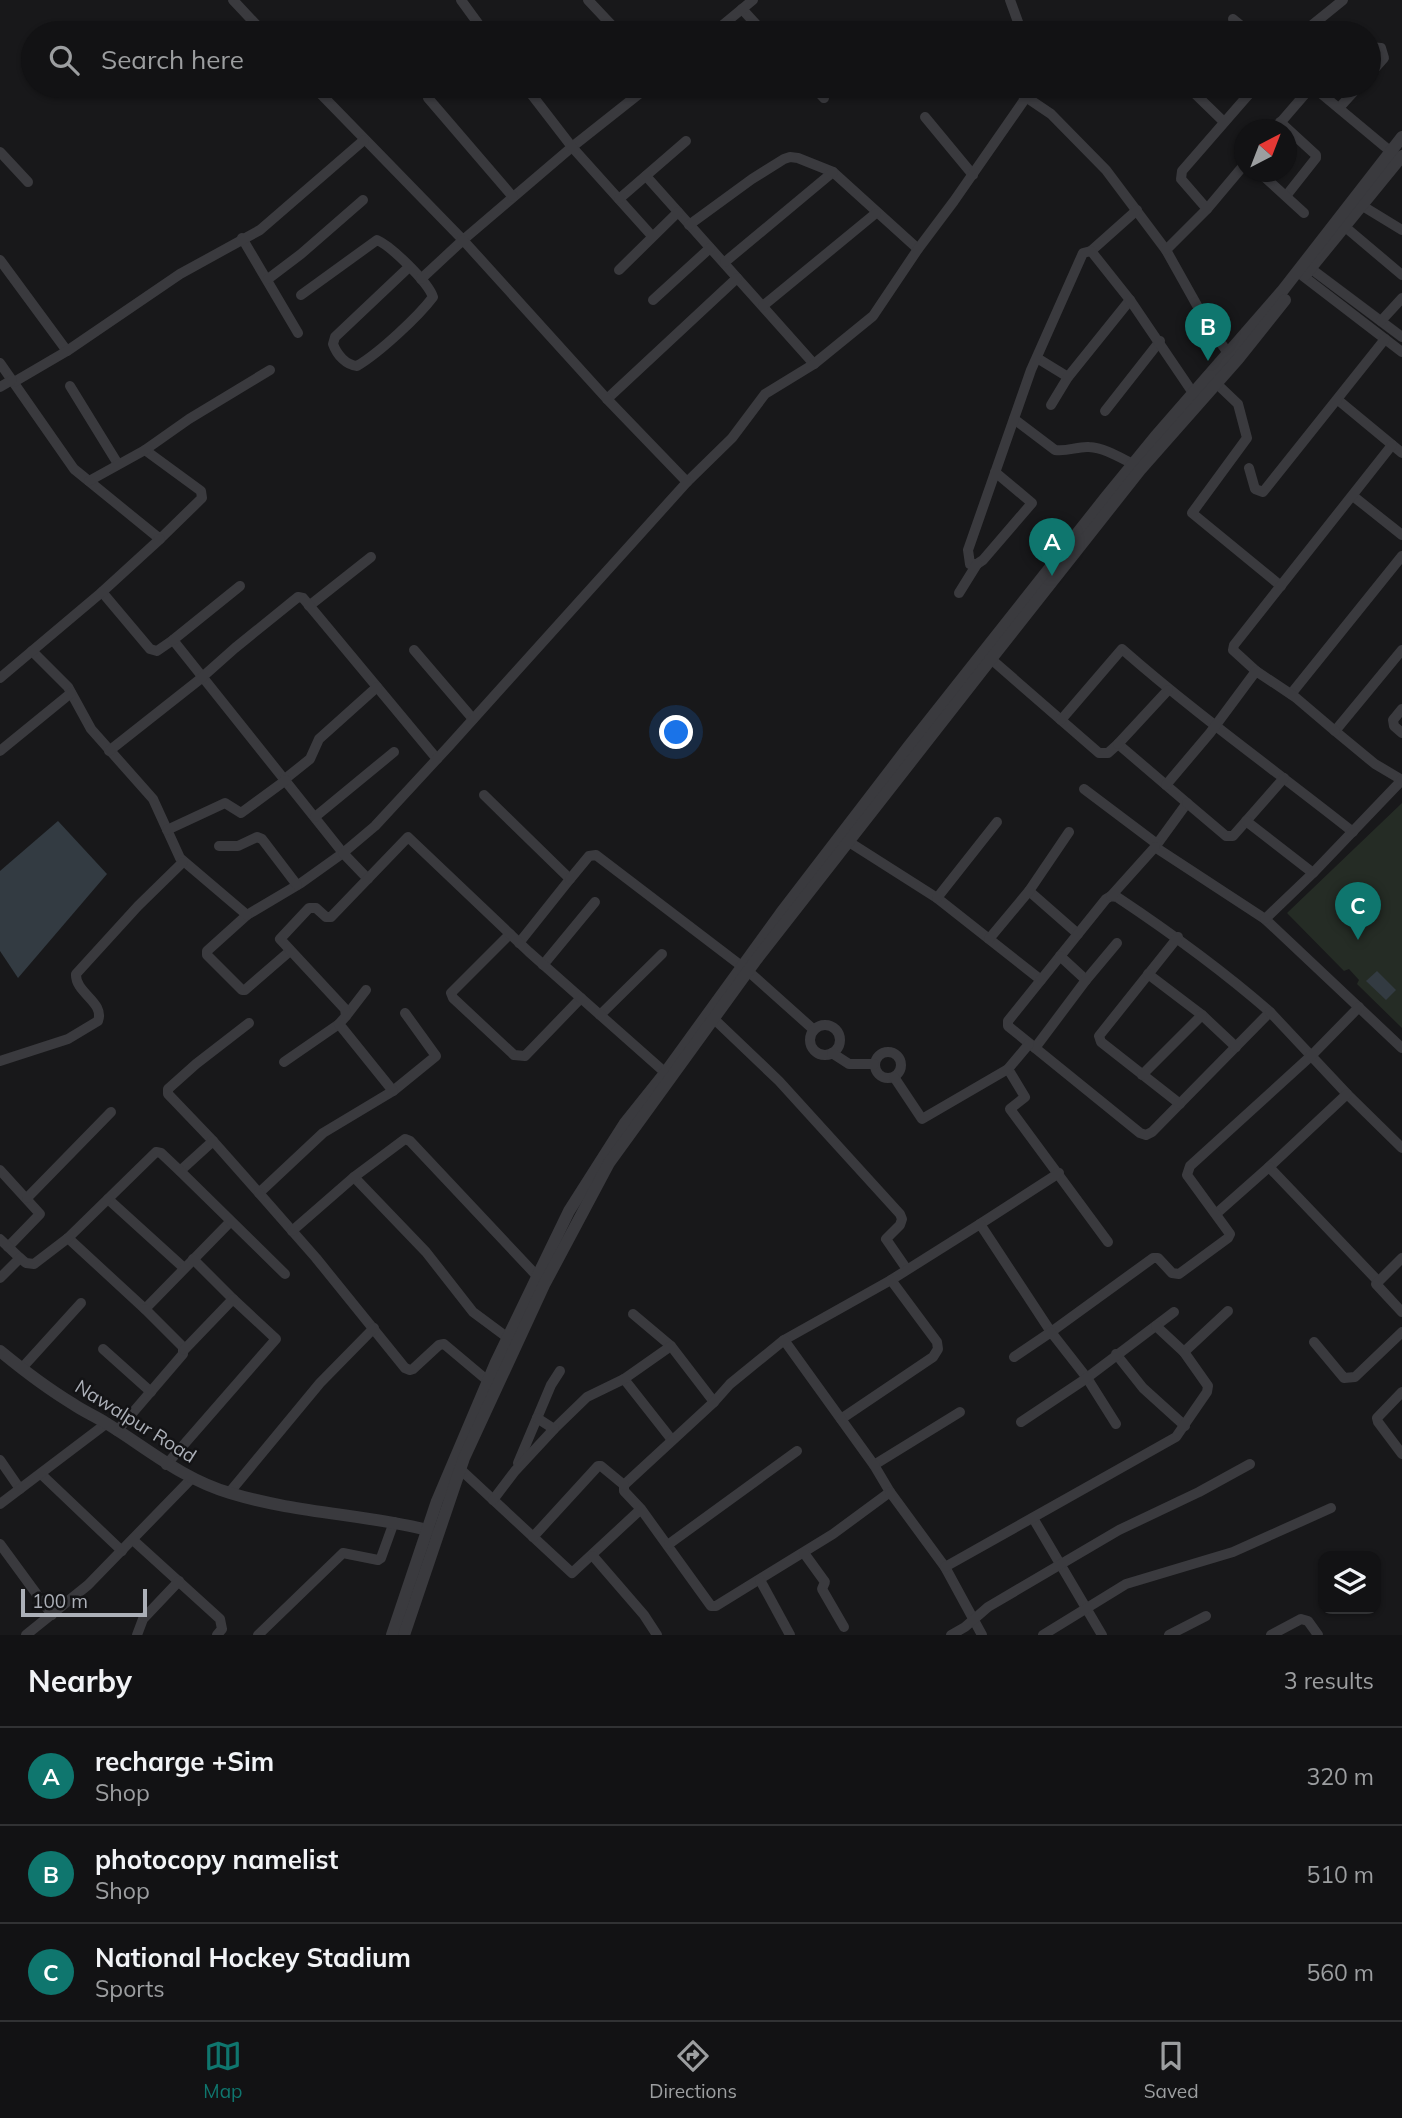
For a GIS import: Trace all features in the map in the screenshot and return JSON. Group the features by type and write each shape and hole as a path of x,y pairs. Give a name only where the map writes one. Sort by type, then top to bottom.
{"street":[{"path":"233,0 253,21"},
{"path":"461,0 476,21"},
{"path":"589,0 608,21"},
{"path":"728,21 753,0"},
{"path":"1010,0 1018,21"},
{"path":"1316,21 1343,0"},
{"path":"742,9 753,21"},
{"path":"324,98 463,240 607,399 687,482"},
{"path":"428,98 513,197"},
{"path":"534,98 572,147 652,236"},
{"path":"421,279 513,197 634,98"},
{"path":"290,951 249,989 242,990 207,954 207,951 247,915 297,885 343,853 375,826 687,482 732,438 765,394 814,364 873,316 1024,98"},
{"path":"1027,98 1051,114 1086,148 1137,210 1166,250 1208,325 1228,352"},
{"path":"1199,98 1224,122"},
{"path":"1207,209 1181,179 1181,175 1245,98"},
{"path":"1283,119 1302,98"},
{"path":"1327,98 1397,155"},
{"path":"1339,108 1348,98"},
{"path":"925,117 973,175"},
{"path":"393,1635 438,1501 488,1381 569,1211 625,1122 714,1019 745,969 849,842 1140,470 1217,384 1361,205 1397,155 1402,137"},
{"path":"0,387 67,351 180,274 264,227 364,140"},
{"path":"619,199 686,141"},
{"path":"1297,141 1315,155 1297,182"},
{"path":"0,152 28,182"},
{"path":"404,1635 460,1469 544,1285 603,1175 668,1075 909,746 1133,464 1397,155"},
{"path":"689,225 784,159 798,158 832,172 876,214 918,248"},
{"path":"725,262 832,172"},
{"path":"646,176 814,364"},
{"path":"1166,250 1234,177"},
{"path":"1270,182 1304,213"},
{"path":"1286,196 1297,182"},
{"path":"268,279 363,200"},
{"path":"1361,205 1402,230"},
{"path":"977,565 970,564 968,550 1037,358 1083,253 1091,251 1137,210"},
{"path":"619,270 678,212"},
{"path":"763,306 876,214"},
{"path":"1344,226 1402,275"},
{"path":"243,239 298,333"},
{"path":"301,295 380,240 410,267 421,279 432,294 425,306 361,364 354,366 343,360 335,348 335,337 410,267"},
{"path":"653,300 710,248"},
{"path":"1091,251 1160,341 1193,393"},
{"path":"0,260 67,351"},
{"path":"1307,272 1402,337"},
{"path":"1307,272 1402,352"},
{"path":"607,399 737,278"},
{"path":"1381,321 1402,298"},
{"path":"1051,405 1068,377 1130,300"},
{"path":"1249,468 1255,489 1263,492 1385,339"},
{"path":"1105,411 1160,341"},
{"path":"1037,358 1068,377"},
{"path":"0,363 68,461 160,539"},
{"path":"89,481 145,450 189,419 270,370"},
{"path":"1217,384 1238,404 1247,439 1192,513 1281,586"},
{"path":"70,386 118,464"},
{"path":"1338,400 1402,453"},
{"path":"1014,419 1055,450 1087,446 1106,451 1133,464"},
{"path":"1265,919 1402,780 1375,764 1291,694 1256,671 1233,650 1234,645 1392,445"},
{"path":"0,678 102,592 202,498 201,491 145,450"},
{"path":"959,593 977,565 1032,503 995,472"},
{"path":"1353,496 1402,535"},
{"path":"309,606 371,556"},
{"path":"1291,694 1402,556"},
{"path":"102,592 150,649 157,651 240,586"},
{"path":"109,751 203,677 294,598 303,598 437,759"},
{"path":"173,640 343,853 368,879"},
{"path":"1061,720 1122,649 1168,690 1216,724 1353,832"},
{"path":"414,650 473,719"},
{"path":"1335,731 1402,650"},
{"path":"32,651 71,693 91,729 153,799 183,862 247,915"},
{"path":"990,659 1099,753 1108,753 1118,744 1168,690"},
{"path":"1166,785 1256,671"},
{"path":"167,830 225,803 241,813 310,759 319,739 377,687"},
{"path":"0,751 71,693"},
{"path":"1402,709 1393,720 1394,726 1402,733"},
{"path":"1118,744 1226,836 1233,836 1284,778"},
{"path":"315,817 394,752"},
{"path":"1084,789 1156,846 1265,919 1402,1048"},
{"path":"484,795 570,879"},
{"path":"1111,897 1156,846 1187,803"},
{"path":"1246,821 1313,873"},
{"path":"937,898 997,822"},
{"path":"989,939 1029,891 1069,832"},
{"path":"219,846 238,846 257,837 262,839 297,885"},
{"path":"342,1020 345,1009 280,939 309,908 316,908 326,917 331,917 408,837 543,965 668,1075"},
{"path":"849,842 937,898 1041,981"},
{"path":"519,943 589,856 596,855 745,969 814,1030"},
{"path":"0,1061 68,1038 98,1021 98,1008 76,982 76,974 138,906 183,862"},
{"path":"1029,891 1078,934"},
{"path":"1270,1012 1153,1132 1143,1135 1009,1030 1008,1021 1106,898 1117,897 1178,937 1270,1012 1346,1094 1402,1148"},
{"path":"543,965 595,902"},
{"path":"510,934 452,993 453,998 514,1055 525,1056 581,998"},
{"path":"1178,937 1098,1036 1101,1042 1180,1104"},
{"path":"894,1077 922,1119 1008,1069 1032,1046 1117,943"},
{"path":"600,1015 662,954"},
{"path":"1060,956 1086,980"},
{"path":"1148,974 1202,1015 1236,1047"},
{"path":"285,1062 342,1020 366,990"},
{"path":"1014,1357 1153,1258 1158,1258 1175,1274 1228,1238 1230,1234 1187,1175 1187,1169 1312,1055 1359,1007"},
{"path":"259,1193 323,1133 393,1091 436,1056 405,1013"},
{"path":"1142,1075 1202,1015"},
{"path":"714,1019 779,1080 900,1214 900,1225 886,1239 906,1268"},
{"path":"342,1020 393,1091"},
{"path":"248,1023 196,1064 168,1089 168,1094 316,1258 410,1370 439,1345 444,1344 488,1381"},
{"path":"822,1025 836,1031 839,1040 832,1053 824,1055 815,1051 810,1043 814,1030 822,1025"},
{"path":"832,1053 849,1065 874,1064"},
{"path":"894,1053 901,1064 899,1072 888,1078 880,1076 874,1064 881,1054 894,1053"},
{"path":"1008,1069 1025,1097 1010,1109 1108,1242"},
{"path":"1217,1213 1346,1094"},
{"path":"27,1198 111,1112"},
{"path":"292,1231 401,1140 410,1140 537,1276"},
{"path":"180,1171 213,1142"},
{"path":"0,1170 40,1214 4,1243 26,1263 34,1264 68,1238 156,1152 161,1153 285,1274"},
{"path":"1269,1167 1377,1280 1377,1287 1402,1312"},
{"path":"891,1492 804,1553 716,1606 711,1606 669,1544 624,1491 624,1485 730,1384 784,1340 891,1280 1059,1173"},
{"path":"354,1177 426,1252 473,1312 508,1338"},
{"path":"108,1199 184,1268"},
{"path":"145,1309 230,1222"},
{"path":"980,1224 1116,1424"},
{"path":"68,1238 145,1309 184,1350"},
{"path":"0,1278 20,1258"},
{"path":"1377,1280 1402,1258"},
{"path":"166,1465 275,1342 273,1335 233,1300 193,1259"},
{"path":"841,1419 933,1357 938,1349 937,1342 891,1280"},
{"path":"0,1504 112,1427 151,1392 184,1350 233,1300"},
{"path":"22,1368 81,1303"},
{"path":"1184,1352 1228,1311"},
{"path":"1021,1422 1087,1378 1174,1312"},
{"path":"633,1314 671,1346 714,1402"},
{"path":"945,1567 1176,1437 1207,1392 1208,1386 1184,1352 1156,1326"},
{"path":"229,1493 320,1383 374,1328"},
{"path":"1314,1342 1344,1378 1350,1379 1402,1332"},
{"path":"784,1340 945,1567 982,1635"},
{"path":"493,1500 515,1471 587,1397 624,1379 671,1346"},
{"path":"103,1349 151,1392"},
{"path":"1116,1354 1143,1388 1185,1426"},
{"name":"Nawalpur Road","path":"2,1356 166,1465 192,1478 229,1493 321,1513 394,1522 428,1530"},
{"path":"515,1471 551,1385 560,1371"},
{"path":"624,1379 671,1440"},
{"path":"1402,1392 1377,1418 1402,1454"},
{"path":"874,1465 960,1412"},
{"path":"537,1418 554,1429"},
{"path":"669,1544 797,1451"},
{"path":"0,1460 20,1489"},
{"path":"951,1635 988,1607 1119,1530 1250,1464"},
{"path":"533,1537 598,1466 624,1485"},
{"path":"460,1469 570,1573 575,1573 642,1509"},
{"path":"41,1474 122,1551"},
{"path":"26,1635 88,1585 192,1478"},
{"path":"1043,1635 1126,1584 1233,1552 1331,1508"},
{"path":"1033,1518 1102,1635"},
{"path":"258,1635 343,1553 378,1560 381,1558 394,1522"},
{"path":"133,1540 220,1619 222,1629 217,1635"},
{"path":"0,1544 52,1615"},
{"path":"804,1553 825,1582 822,1589 844,1627"},
{"path":"593,1556 644,1615 657,1635"},
{"path":"760,1580 790,1635"},
{"path":"137,1635 143,1619 179,1581"},
{"path":"1169,1635 1206,1616"},
{"path":"1271,1635 1301,1619 1308,1621 1318,1635"}],"shaded area":[{"path":"1402,803 1402,1028 1357,984 1359,980 1349,969 1344,971 1287,913"},
{"path":"58,821 107,874 18,978 0,951 0,871"},
{"path":"1377,971 1396,990 1386,1000 1366,981"}],"place":[{"name":"photocopy namelist","path":"1208,361"},
{"name":"recharge +Sim","path":"1052,576"},
{"name":"National Hockey Stadium","path":"1358,940"}]}
